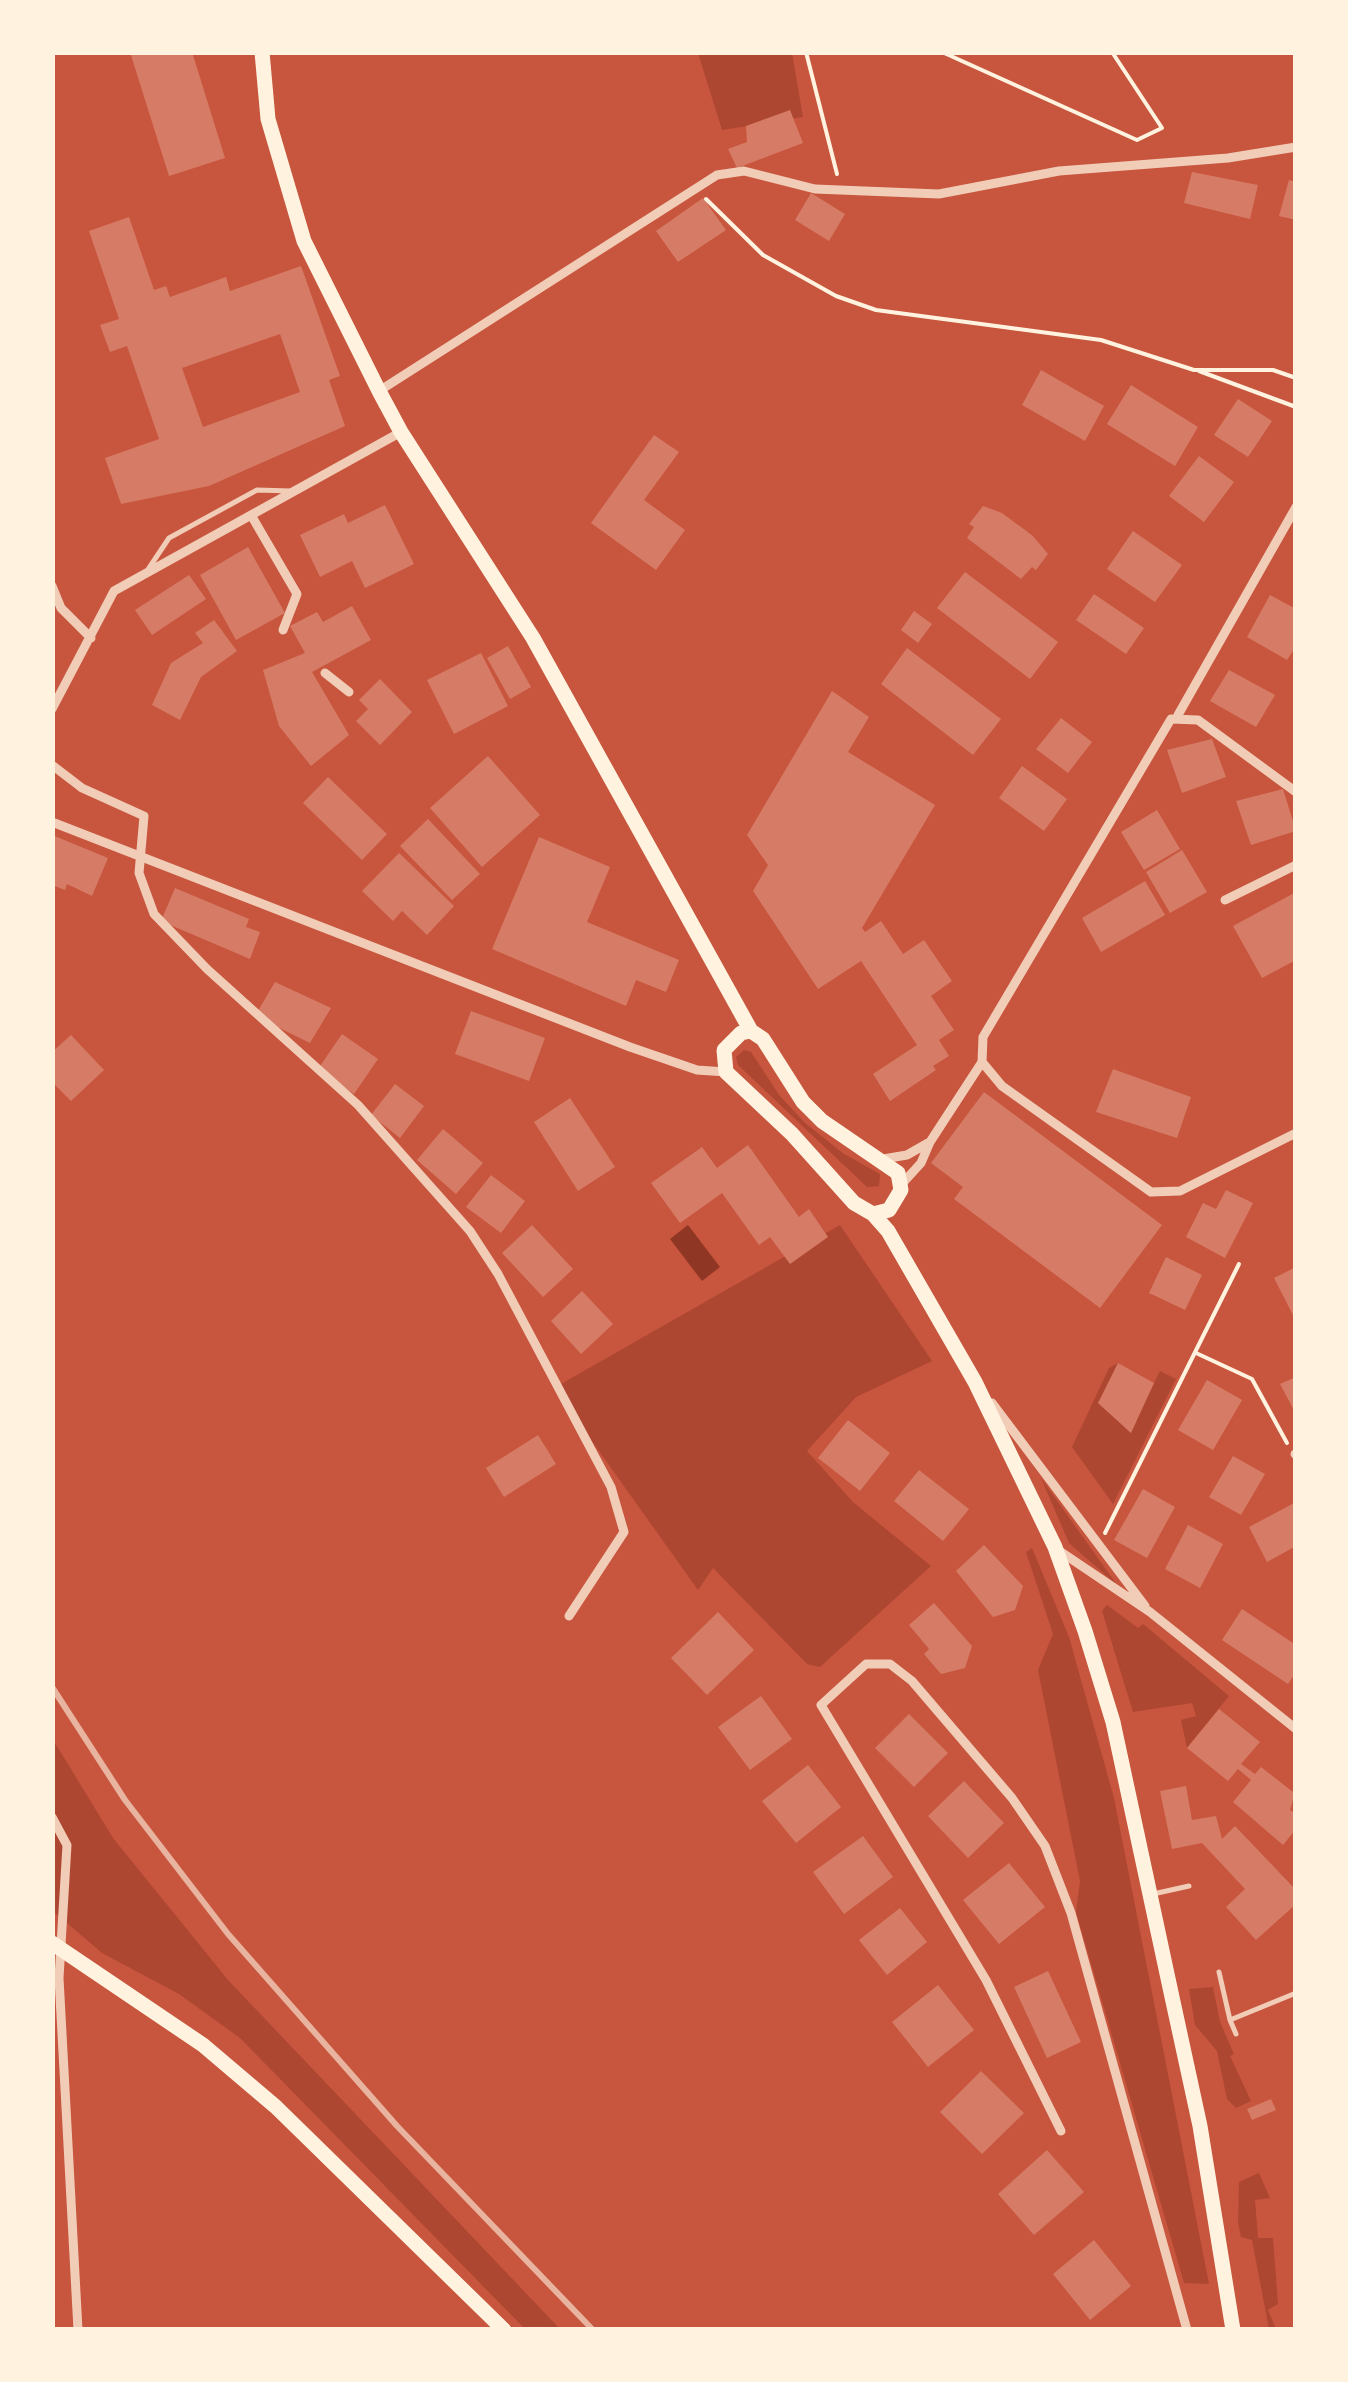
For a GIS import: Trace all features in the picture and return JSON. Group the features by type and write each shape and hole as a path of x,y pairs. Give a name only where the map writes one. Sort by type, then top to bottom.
{"main road":[{"path":"262,52 268,119 304,241 401,432 533,638 751,1030 763,1039 812,1112 898,1173 900,1186 889,1210 873,1214"},
{"path":"751,1030 741,1033 724,1050 726,1072 792,1134 854,1204 873,1214 888,1231 975,1382 1055,1548 1113,1722 1200,2126 1233,2330"},
{"path":"52,1943 203,2045 276,2106 504,2330"}],"street":[{"path":"380,391 717,175 744,172 816,189 840,188 897,196 939,194 1059,171 1228,158 1296,148"},
{"path":"52,709 114,591 401,432"},
{"path":"900,1186 921,1163 930,1142 982,1062 983,1038 1161,730 1178,716 1296,507"},
{"path":"251,515 297,594 283,630"},
{"path":"52,586 61,608 90,638"},
{"path":"325,673 349,692"},
{"path":"1178,716 1198,720 1296,792"},
{"path":"52,765 82,788 144,816 144,857 139,873 154,914 206,969 326,1073 404,1154 470,1231 542,1350 612,1486 624,1532 568,1616"},
{"path":"52,822 630,1046 697,1070 726,1072"},
{"path":"1226,900 1296,865"},
{"path":"982,1062 1002,1086 1151,1192 1180,1191 1296,1133"},
{"path":"882,1160 907,1155 930,1142"},
{"path":"975,1382 1150,1612"},
{"path":"1055,1548 1150,1612 1296,1729"},
{"path":"1061,2131 986,1980 821,1705 866,1664 890,1664 912,1680 1012,1798 1045,1846 1071,1913 1187,2330"},
{"path":"52,1817 67,1846 59,1978 78,2330"}],"lane":[{"path":"144,574 169,538 257,490 293,492"},
{"path":"1149,1894 1189,1886"},
{"path":"1219,1972 1236,2034"},
{"path":"1230,2020 1296,1993"}],"path":[{"path":"806,52 840,188"},
{"path":"942,52 1137,140 1162,128 1112,52"},
{"path":"696,186 730,226 763,255 854,303 932,320 1101,340 1296,407"},
{"path":"1194,370 1273,370 1296,378"},
{"path":"1099,1546 1239,1264"},
{"path":"1196,1353 1252,1379 1294,1453"}],"shaded area":[{"path":"698,53 792,53 803,117 722,130"},
{"path":"744,1050 751,1052 779,1095 805,1123 844,1154 880,1174 879,1186 867,1187 738,1065 736,1057"},
{"path":"688,1225 720,1267 702,1281 670,1239"},
{"path":"840,1225 932,1361 856,1397 807,1451 853,1502 931,1566 820,1667 807,1664 713,1568 698,1590 554,1388"},
{"path":"1118,1363 1099,1403 1130,1432 1160,1371 1176,1379 1113,1504 1072,1447 1109,1368"},
{"path":"1041,1478 1117,1585 1069,1543"},
{"path":"1032,1548 1069,1637 1114,1798 1209,2284 1184,2283 1076,1912 1080,1881 1038,1670 1053,1634 1026,1552"},
{"path":"1107,1605 1138,1628 1143,1624 1229,1696 1187,1748 1181,1720 1196,1716 1192,1703 1133,1712 1102,1611"},
{"path":"52,1738 113,1838 228,1980 560,2329 525,2329 240,2038 179,1994 102,1953 53,1911"},
{"path":"1213,1987 1220,2022 1234,2054 1230,2056 1251,2101 1236,2108 1227,2099 1217,2051 1195,2025 1189,1989"},
{"path":"1259,2173 1270,2198 1255,2200 1258,2238 1273,2238 1278,2304 1268,2310 1276,2329 1269,2329 1252,2240 1241,2237 1238,2222 1239,2182"}],"building":[{"path":"130,52 192,52 225,158 169,176"},
{"path":"790,110 803,143 737,168 728,149 747,142 746,126"},
{"path":"1192,172 1258,185 1250,219 1184,203"},
{"path":"1289,180 1296,182 1296,220 1279,216"},
{"path":"811,193 845,214 829,241 795,220"},
{"path":"703,198 726,230 678,262 656,231"},
{"path":"129,217 154,290 166,286 170,297 226,277 230,291 301,266 340,376 329,380 345,426 209,486 121,504 105,458 159,439 127,346 110,352 100,325 119,319 89,231","holes":["280,334 300,392 203,427 182,368"]},
{"path":"1041,370 1104,406 1085,441 1022,405"},
{"path":"1131,385 1198,427 1175,466 1107,424"},
{"path":"1238,399 1272,421 1248,457 1214,435"},
{"path":"654,435 679,452 644,500 685,530 656,570 591,523"},
{"path":"1199,456 1234,482 1204,522 1169,496"},
{"path":"385,505 414,564 365,588 352,561 320,577 300,535 344,514 348,523"},
{"path":"983,506 1002,513 1033,536 1048,554 1036,570 1032,567 1021,579 967,538 974,527 969,524"},
{"path":"1133,531 1182,565 1155,602 1107,569"},
{"path":"248,547 285,613 236,640 200,575"},
{"path":"965,572 1058,642 1030,679 937,608"},
{"path":"189,575 206,599 152,635 135,610"},
{"path":"1094,594 1144,628 1126,654 1076,620"},
{"path":"1270,595 1296,609 1296,646 1287,660 1247,637"},
{"path":"352,606 371,640 312,672 349,735 311,766 279,726 263,670 305,653 290,626 317,612 323,622"},
{"path":"914,611 932,624 918,643 901,630"},
{"path":"214,620 237,651 201,677 180,720 152,705 171,663 203,643 195,633"},
{"path":"508,646 531,687 510,699 487,658"},
{"path":"907,648 1001,719 973,755 881,684"},
{"path":"481,653 508,706 454,734 427,680"},
{"path":"1229,670 1275,695 1256,727 1210,701"},
{"path":"380,679 412,712 380,745 356,721 368,709 359,700"},
{"path":"832,691 869,717 848,752 935,805 862,928 865,932 881,921 903,954 924,940 952,981 931,996 954,1030 939,1040 949,1056 933,1066 936,1070 890,1101 873,1074 917,1045 861,961 818,989 753,891 768,865 747,835"},
{"path":"1061,718 1092,742 1068,773 1036,749"},
{"path":"1212,739 1226,777 1182,793 1167,750"},
{"path":"488,756 540,815 482,867 430,808"},
{"path":"1022,766 1067,799 1044,831 999,798"},
{"path":"328,777 387,834 362,860 303,803"},
{"path":"1283,789 1296,831 1251,845 1236,801"},
{"path":"1157,810 1180,849 1144,870 1121,832"},
{"path":"428,819 480,874 452,900 400,846"},
{"path":"52,835 108,858 92,896 67,884 65,890 52,885"},
{"path":"539,837 610,867 587,922 679,960 666,992 636,980 626,1006 492,949"},
{"path":"1182,850 1207,892 1170,913 1146,872"},
{"path":"399,853 454,906 427,935 402,911 393,921 362,891"},
{"path":"1145,881 1165,915 1101,952 1082,918"},
{"path":"175,888 249,919 246,927 260,932 250,959 161,921"},
{"path":"1296,892 1296,960 1262,978 1233,926"},
{"path":"275,982 331,1008 310,1043 255,1016"},
{"path":"471,1011 545,1038 529,1081 455,1054"},
{"path":"342,1034 378,1059 354,1094 318,1069"},
{"path":"71,1035 104,1070 71,1101 52,1082 52,1052"},
{"path":"1113,1069 1191,1097 1177,1138 1096,1112"},
{"path":"395,1084 424,1106 400,1138 371,1115"},
{"path":"984,1092 1162,1225 1100,1308 954,1199 963,1187 931,1163"},
{"path":"570,1098 615,1167 578,1191 534,1122"},
{"path":"443,1129 483,1163 456,1194 417,1160"},
{"path":"748,1145 799,1217 809,1209 828,1237 790,1264 770,1237 759,1245 722,1193 680,1223 651,1183 702,1147 717,1168"},
{"path":"491,1175 525,1201 501,1233 466,1207"},
{"path":"1226,1190 1253,1203 1225,1258 1186,1237 1203,1203 1216,1209"},
{"path":"532,1225 573,1269 543,1297 502,1253"},
{"path":"1166,1257 1202,1275 1185,1310 1149,1293"},
{"path":"1296,1267 1296,1321 1274,1278"},
{"path":"582,1291 613,1324 581,1354 551,1321"},
{"path":"1118,1363 1154,1383 1131,1433 1098,1403"},
{"path":"1296,1377 1296,1414 1280,1384"},
{"path":"1207,1380 1242,1400 1213,1450 1178,1430"},
{"path":"848,1420 890,1453 860,1491 818,1458"},
{"path":"538,1435 556,1464 504,1497 486,1468"},
{"path":"1233,1456 1265,1474 1241,1515 1209,1497"},
{"path":"919,1470 969,1509 943,1541 894,1501"},
{"path":"1143,1489 1175,1507 1147,1558 1114,1540"},
{"path":"1296,1502 1296,1546 1267,1562 1249,1527"},
{"path":"1188,1525 1223,1544 1200,1588 1165,1569"},
{"path":"984,1545 1023,1586 1015,1610 993,1617 956,1571"},
{"path":"934,1603 972,1646 965,1668 941,1674 924,1654 929,1649 909,1625"},
{"path":"1242,1609 1296,1645 1296,1672 1288,1684 1222,1640"},
{"path":"718,1612 754,1650 707,1695 671,1658"},
{"path":"761,1696 792,1739 750,1770 718,1727"},
{"path":"1219,1709 1260,1742 1241,1764 1255,1774 1261,1767 1293,1792 1296,1789 1290,1810 1296,1814 1296,1829 1283,1845 1233,1802 1251,1780 1238,1769 1228,1781 1187,1748"},
{"path":"909,1714 948,1753 914,1787 875,1748"},
{"path":"808,1765 841,1807 796,1843 762,1801"},
{"path":"964,1781 1004,1823 968,1858 928,1816"},
{"path":"1186,1786 1192,1820 1216,1816 1222,1839 1235,1826 1296,1890 1296,1904 1256,1940 1226,1907 1245,1889 1202,1843 1172,1849 1160,1791"},
{"path":"863,1836 893,1877 844,1914 813,1872"},
{"path":"1009,1863 1045,1907 999,1944 963,1900"},
{"path":"900,1908 927,1942 887,1975 859,1940"},
{"path":"1048,1971 1081,2042 1047,2058 1014,1987"},
{"path":"938,1985 974,2030 928,2067 892,2022"},
{"path":"981,2071 1024,2113 982,2154 940,2112"},
{"path":"1271,2099 1276,2110 1252,2120 1247,2109"},
{"path":"1047,2150 1084,2192 1034,2235 998,2194"},
{"path":"1094,2240 1131,2286 1090,2320 1053,2274"}],"railway":[{"path":"52,1687 125,1800 228,1934 397,2126 593,2330"}]}
